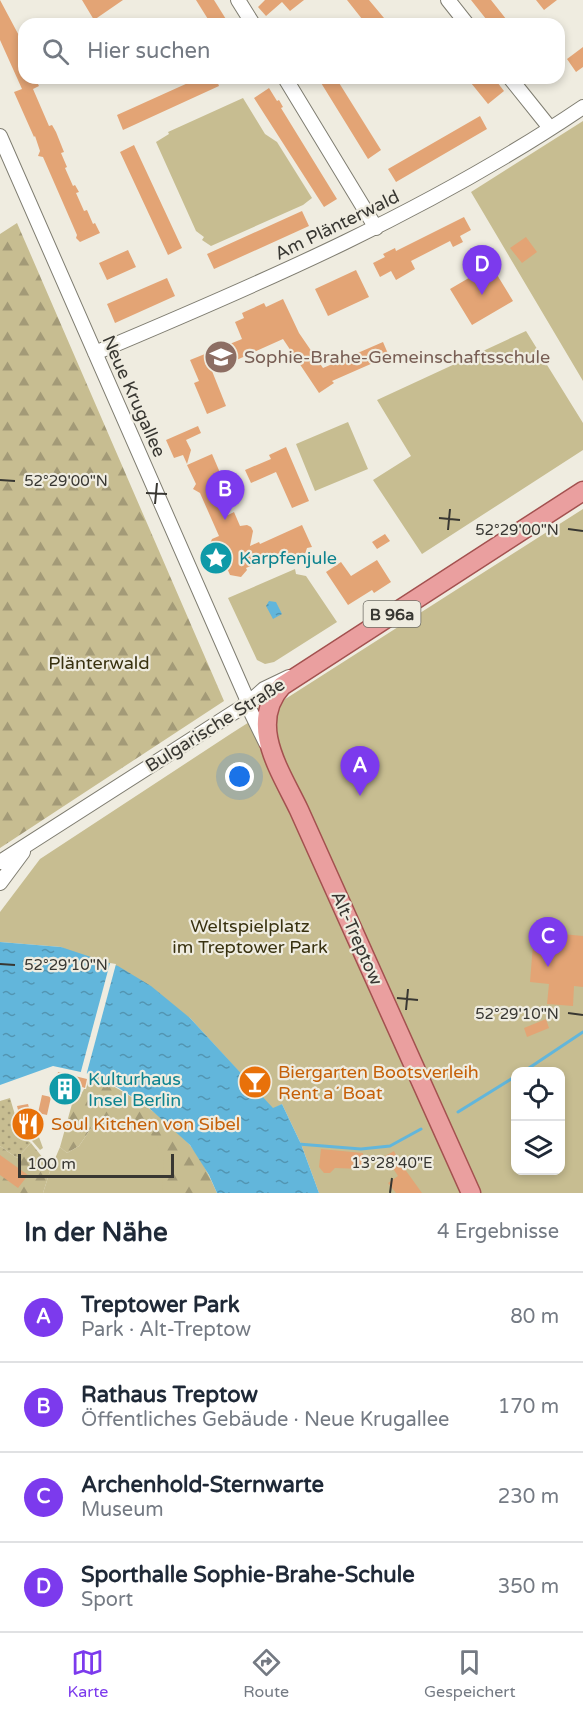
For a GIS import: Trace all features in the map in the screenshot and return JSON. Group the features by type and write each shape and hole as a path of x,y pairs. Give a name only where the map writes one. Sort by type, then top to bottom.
{"main road":[{"name":"Bulgarische Straße","path":"299,674 583,491"},
{"name":"Alt-Treptow","path":"299,674 278,690 269,708 267,726 270,750 471,1193"}],"street":[{"path":"238,0 249,18"},
{"path":"448,0 462,18"},
{"path":"289,84 376,228"},
{"path":"515,84 550,128"},
{"name":"Am Plänterwald","path":"95,353 218,301 376,228 474,174 583,106"},
{"name":"Neue Krugallee","path":"0,136 246,697 247,704"},
{"name":"Bulgarische Straße","path":"0,862 247,704 264,689 299,674"},
{"name":"Alt-Treptow","path":"247,704 270,750"},
{"name":"Bulgarische Straße","path":"0,883 29,843"}],"green space":[{"path":"243,98 265,134 277,142 312,198 303,205 211,246 202,240 204,237 196,231 156,142 169,134 168,132"},
{"path":"583,121 583,381 471,192"},
{"name":"Plänterwald","path":"17,223 224,701 0,848 0,234"},
{"path":"526,331 583,423 583,450 422,554 373,480 411,456 377,400"},
{"path":"348,422 368,469 315,491 296,444"},
{"name":"Weltspielplatz im Treptower Park","path":"583,509 583,1193 319,1193 301,1144 282,1104 273,1109 190,1018 61,947 0,942 0,912 40,859 232,733"},
{"path":"295,569 296,574 306,576 337,622 274,662 265,664 257,660 228,598"},
{"path":"90,1074 143,1104 178,1133 197,1155 217,1193 162,1193 98,1118 79,1146 67,1153 60,1147 72,1104 86,1089"},
{"path":"10,1098 21,1135 31,1143 17,1158 0,1146 0,1101"},
{"path":"113,1116 143,1121 164,1157 162,1193 43,1193 60,1147 67,1153 79,1146 98,1118"},
{"path":"36,1129 43,1148 40,1150 26,1134"},
{"path":"31,1143 51,1168 43,1193 0,1193 0,1146 17,1158"}],"water":[{"path":"269,601 276,602 282,614 273,619 266,606"},
{"path":"0,942 61,947 118,966 151,986 190,1018 273,1108 282,1104 301,1144 319,1193 217,1193 209,1175 190,1145 148,1107 117,1087 90,1074 53,1066 0,1085"}],"pier":[{"path":"110,963 116,964 86,1076 80,1075"}],"building":[{"path":"0,0 18,34 18,80 0,40"},
{"path":"82,0 123,0 97,18 93,18"},
{"path":"196,0 214,0 225,18 207,18"},
{"path":"265,0 304,0 290,11 282,2 266,16 258,7"},
{"path":"347,0 369,0 384,18 361,18"},
{"path":"471,0 491,0 505,18 485,18"},
{"path":"536,0 557,0 544,10"},
{"path":"583,47 583,67 576,72 567,59"},
{"path":"20,84 38,84 39,86 33,89 49,126 52,125 56,132 64,152 61,153 67,167 65,168 73,186 75,185 79,192 76,193 84,211 87,210 100,233 80,242 76,238 77,235 43,157 38,156 40,151 35,136 14,92 22,89"},
{"path":"186,84 218,84 219,86 123,130 117,115"},
{"path":"322,84 340,84 381,150 368,159"},
{"path":"472,84 499,84 504,91 488,104"},
{"path":"269,88 277,101 279,100 283,107 281,108 337,199 324,207 254,98"},
{"path":"480,116 487,129 396,182 388,169"},
{"path":"134,145 182,248 168,255 120,152"},
{"path":"302,211 309,226 214,269 207,254"},
{"path":"464,217 471,230 460,236 463,242 453,247 450,241 411,261 415,269 396,280 391,271 380,277 373,263 385,257 383,254 395,248 396,251"},
{"path":"526,237 537,252 522,263 510,248"},
{"path":"128,250 136,267 107,280 99,263"},
{"path":"491,265 513,301 472,325 450,289"},
{"path":"356,270 369,297 328,316 315,289"},
{"path":"167,278 175,296 115,323 107,304"},
{"name":"Sophie-Brahe-Gemeinschaftsschule","path":"283,299 299,333 323,368 383,342 389,356 332,381 334,383 319,393 283,339 212,371 226,406 207,414 194,383 199,381 190,360 242,339 235,322 244,318 242,313 264,303 266,307"},
{"path":"198,426 201,433 186,440 191,450 187,464 183,455 174,458 166,440"},
{"path":"286,447 309,501 292,508 276,472 251,483 245,470 271,459 269,455"},
{"path":"212,454 224,482 215,486 228,515 234,512 240,526 251,527 253,531 250,546 259,542 260,544 302,525 312,547 307,548 305,554 299,557 294,554 284,559 281,553 246,568 247,570 241,577 230,575 219,550 212,550 209,546 212,539 219,536 200,493 193,489 196,484 187,465"},
{"path":"385,534 390,541 377,549 372,542"},
{"path":"377,560 391,582 374,593 372,590 348,605 326,572 341,562 351,576"},
{"path":"543,929 552,930 552,933 583,936 583,987 574,986 573,1006 547,1004 549,984 530,982 534,932 542,933"},
{"path":"546,1019 549,1028 527,1037 524,1028"},
{"name":"Kulturhaus Insel Berlin","path":"58,1072 87,1079 85,1088 79,1086 75,1094 65,1099 64,1104 53,1100"},
{"path":"42,1095 51,1097 47,1115 38,1113"},
{"path":"28,1104 34,1126 23,1129 17,1106"},
{"path":"321,1149 363,1153 362,1169 335,1168 330,1173 324,1173 319,1167"},
{"path":"394,1151 422,1193 396,1193 388,1183 398,1176 385,1156"},
{"path":"0,1155 28,1175 18,1188 0,1175"}],"waterway":[{"path":"530,1067 583,1032"},
{"path":"458,1112 511,1079"},
{"path":"298,1144 361,1149 390,1146 421,1129"}],"place":[{"name":"Sporthalle Sophie-Brahe-Schule","path":"482,295"},
{"name":"Sophie-Brahe-Gemeinschaftsschule","path":"221,357"},
{"name":"Rathaus Treptow","path":"225,520"},
{"name":"Karpfenjule","path":"216,558"},
{"name":"Treptower Park","path":"360,796"},
{"name":"Archenhold-Sternwarte","path":"548,967"},
{"name":"Biergarten Bootsverleih Rent a´ Boat","path":"255,1082"},
{"name":"Kulturhaus Insel Berlin","path":"65,1089"},
{"name":"Soul Kitchen von Sibel","path":"28,1124"}]}
